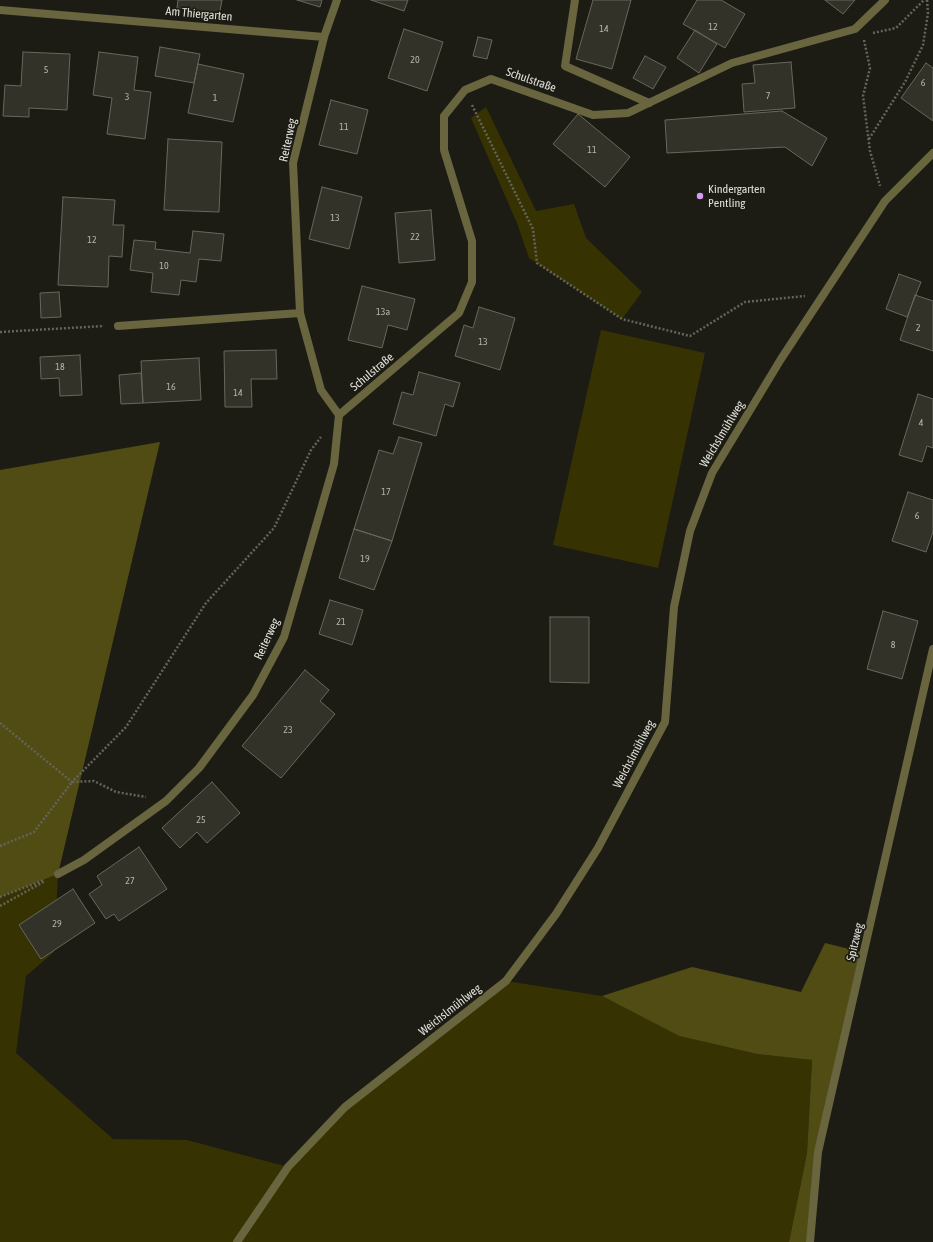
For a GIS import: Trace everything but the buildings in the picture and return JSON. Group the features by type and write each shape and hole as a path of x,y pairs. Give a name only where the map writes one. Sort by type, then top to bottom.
{"street":[{"name":"Reiterweg","path":"58,874 84,860 166,801 199,768 253,695 284,637 334,464 338,415 321,390 300,313 293,163 324,37 337,0"},
{"path":"575,0 565,66 649,103"},
{"name":"Schulstraße","path":"338,415 459,313 472,282 472,241 444,150 444,116 465,90 491,79 593,115 628,113 732,63 855,29 884,0"},
{"name":"Am Thiergarten","path":"0,10 324,37"},
{"name":"Weichslmühlweg","path":"237,1242 288,1167 345,1107 506,981 556,914 598,848 665,722 674,607 690,531 712,474 781,359 885,201 933,153"},
{"path":"118,326 300,313"},
{"name":"Spitzweg","path":"810,1242 818,1152 933,649"}],"path":[{"path":"870,34 896,28 924,0"},
{"path":"869,140 906,82 923,45 928,13 928,0"},
{"path":"863,36 870,68 863,96 870,151 885,201"},
{"path":"465,90 533,229 536,263 622,319 690,336 745,302 824,294"},
{"path":"0,332 118,326"},
{"path":"0,846 34,832 72,782 126,727 206,603 274,528 310,450 338,415"},
{"path":"0,723 72,782 94,781 116,792 166,801"},
{"path":"0,897 58,874"},
{"path":"0,906 58,874"}],"shaded area":[{"path":"486,107 536,211 574,204 586,238 642,292 622,319 529,258 517,223 471,118"},
{"path":"601,330 705,353 658,568 553,545"},
{"path":"160,442 58,874 0,897 0,470"},
{"path":"58,874 54,952 26,976 16,1053 113,1139 187,1140 288,1167 345,1107 506,981 602,996 679,1036 757,1054 812,1060 807,1153 789,1242 0,1242 0,897"},
{"path":"825,943 865,953 818,1152 810,1242 789,1242 807,1153 812,1060 757,1054 679,1036 602,996 692,967 801,992"}],"place":[{"name":"Kindergarten Pentling","path":"700,196"}]}
